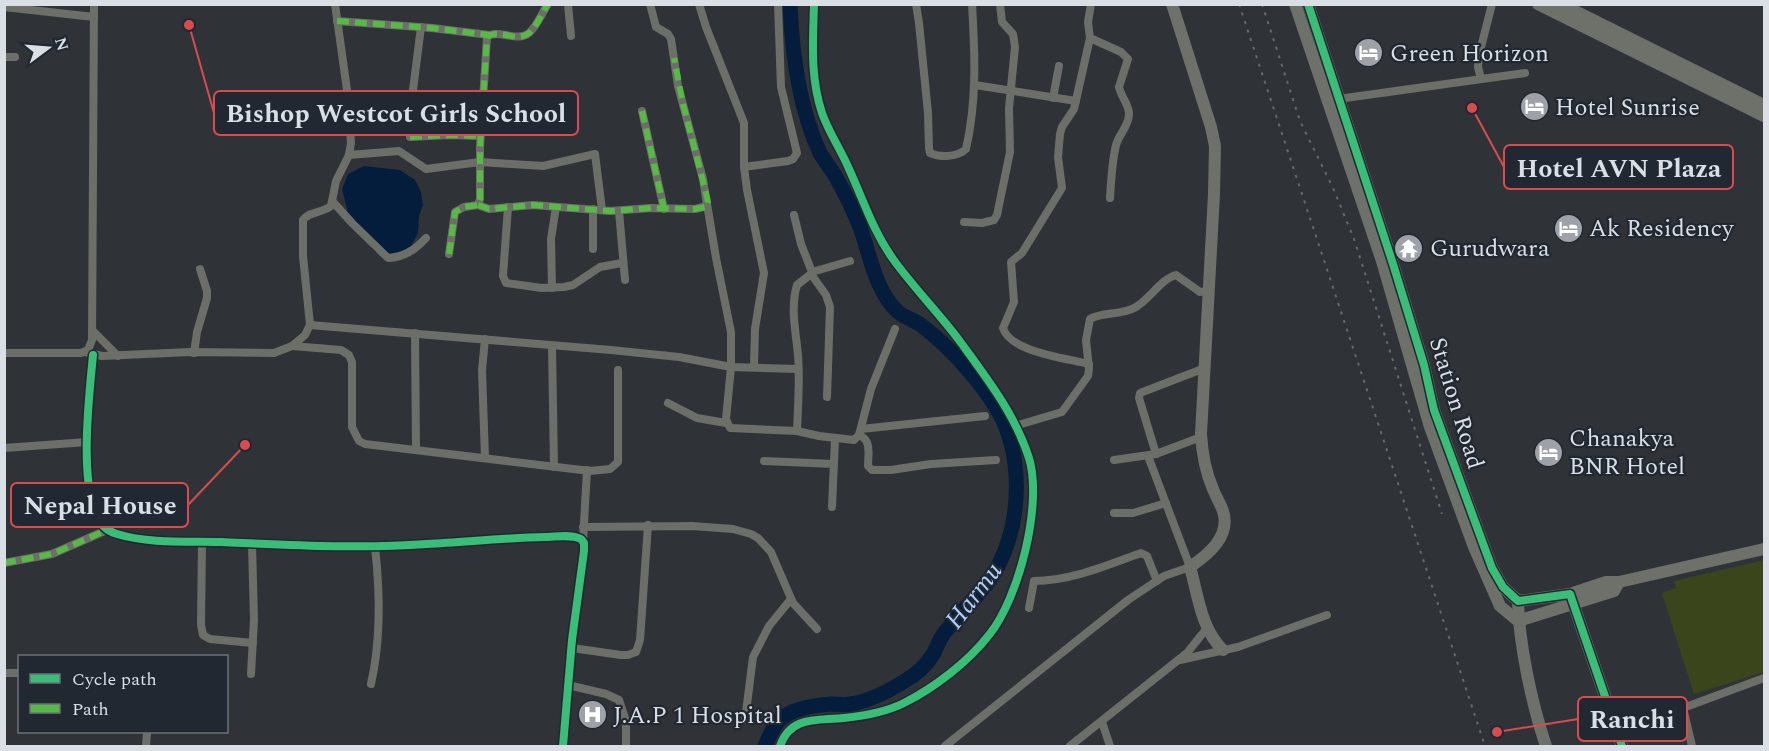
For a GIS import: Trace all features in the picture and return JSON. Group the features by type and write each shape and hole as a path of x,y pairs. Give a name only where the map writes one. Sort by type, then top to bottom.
{"street":[{"path":"94,4 94,332 89,354 87,442 91,502 100,522 107,530 146,539 375,547 573,536 583,541"},
{"path":"4,353 118,356 274,353 292,346 305,335 310,325 303,256 303,220 307,215 328,208 333,202 336,181 349,155 351,138 335,4"},
{"path":"337,21 489,35 526,35 548,4"},
{"path":"568,4 571,36"},
{"path":"650,4 657,28 671,39 678,86 708,204 716,258 731,326 731,367 726,423"},
{"path":"699,4 744,123 744,166 764,273 755,329 754,367"},
{"path":"744,166 788,161 793,159 796,153 781,87 778,4"},
{"path":"780,747 786,733 804,722 867,714 903,703 955,668 980,646 998,622 1016,579 1029,535 1034,494 1029,458 1008,411 985,375 892,257 868,213 850,169 826,122 815,89 814,4"},
{"path":"916,4 928,113 929,148 933,155 958,155 966,149 975,84 972,4"},
{"path":"964,222 994,220 1010,152 1010,92 1015,41 1010,30 1002,22 1000,4"},
{"path":"1089,364 1020,346 1005,335 1003,328 1014,302 1011,262 1022,253 1062,188 1058,157 1060,134 1076,101 1090,38 1088,22 1091,4"},
{"path":"945,747 1128,600 1157,581 1190,567 1214,547 1223,534 1225,525 1223,511 1212,487 1201,437 1210,291 1215,146 1172,4"},
{"path":"1295,4 1382,261 1430,427 1474,547 1500,606 1518,621"},
{"name":"Station Road","path":"1308,4 1404,298 1438,420 1492,568 1503,587 1518,601"},
{"path":"1481,79 1478,68 1479,55 1492,4"},
{"path":"1538,4 1764,114"},
{"path":"1545,4 1764,114"},
{"path":"1561,4 1764,104"},
{"path":"1572,4 1764,104"},
{"path":"4,7 94,17"},
{"path":"412,98 421,27"},
{"path":"478,205 480,136 486,46 489,35"},
{"path":"1090,38 1121,51 1128,59 1119,87 1128,106 1128,118 1114,153 1110,198"},
{"path":"4,57 15,57"},
{"path":"1053,98 1059,66"},
{"path":"1338,99 1525,73"},
{"path":"975,84 1010,92 1076,101"},
{"path":"642,111 664,209"},
{"path":"410,137 480,136"},
{"path":"349,155 399,151 426,169 480,162 543,166 595,154 598,210 593,249"},
{"path":"333,202 351,223 388,258 397,258 416,249 426,238"},
{"path":"449,254 455,212 464,207 478,205 489,209 533,205 619,211 701,209 708,204"},
{"path":"508,207 504,280 509,285 552,288 573,285 600,267 622,264"},
{"path":"552,288 550,255 556,207"},
{"path":"619,211 625,280"},
{"path":"794,215 801,244 812,273 826,295 830,307 827,397"},
{"path":"797,431 798,369 794,329 796,290 800,282 812,273 850,261"},
{"path":"194,353 197,332 207,298 200,269"},
{"path":"1015,426 1062,412 1088,376 1086,340 1089,322 1093,317 1133,309 1171,276 1176,275 1200,292 1210,291"},
{"path":"310,325 670,356 731,367 798,369"},
{"path":"668,403 697,418 726,423 730,428 797,431 853,441 860,432 871,389 895,329"},
{"path":"94,332 118,356"},
{"path":"415,333 416,448"},
{"path":"485,339 482,370 485,458"},
{"path":"292,346 341,351 349,355 352,362 352,427 358,441 365,444 416,448 587,470 610,469 618,462 618,369"},
{"path":"552,346 554,467"},
{"path":"1205,368 1140,393 1138,398 1166,503 1190,567 1207,628 1213,641 1223,650"},
{"path":"860,432 985,416"},
{"path":"860,432 867,442 868,466 872,470 996,460"},
{"path":"1114,460 1152,455 1201,437"},
{"path":"832,507 835,439"},
{"path":"4,448 87,442"},
{"path":"764,461 834,464"},
{"path":"563,747 584,551 583,527 587,470"},
{"path":"1114,513 1132,513 1166,503"},
{"path":"583,527 648,525 733,529 751,534 771,552 791,599 817,629"},
{"path":"572,648 621,655 636,652 640,640 648,525"},
{"path":"4,563 52,554 107,530"},
{"path":"202,542 201,625 203,634 210,639 253,643"},
{"path":"251,674 252,544"},
{"path":"371,684 376,644 378,587 375,547"},
{"path":"1546,747 1537,719 1518,621 1518,601 1572,599 1614,591 1618,582 1764,549"},
{"path":"1029,608 1034,581 1074,576 1141,553 1148,556 1157,581"},
{"path":"745,720 753,657 769,626 791,599"},
{"path":"1518,621 1572,599"},
{"path":"1572,599 1622,747"},
{"path":"1177,661 1238,647 1327,615"},
{"path":"1070,747 1177,661 1207,628"},
{"path":"1616,729 1683,708 1764,678"},
{"path":"568,685 606,694 620,700 626,721 626,747"},
{"path":"1683,708 1692,747"},
{"path":"1102,722 1110,747"}],"green space":[{"path":"1764,560 1764,672 1694,694 1662,593 1676,588 1674,581"}],"water":[{"path":"364,166 400,170 415,180 421,192 423,205 419,216 418,233 411,246 397,255 386,256 374,251 349,217 342,189 348,174"}],"waterway":[{"name":"Harmu","path":"765,746 772,731 787,715 813,706 858,703 891,689 924,666 945,632 989,582 1002,557 1015,511 1016,487 1015,463 1010,440 1002,418 990,398 967,368 940,341 921,325 897,311 879,284 857,219 836,177 820,153 807,118 795,61 790,4"}],"railway":[{"path":"1239,4 1485,746"},
{"path":"1262,4 1300,121 1333,188 1354,239 1442,514"}],"marked path":[{"path":"449,254 455,212 464,207 478,205 480,199 480,147 487,37 497,34 524,36 534,27 548,4"},
{"path":"337,21 489,35"},
{"path":"478,205 489,209 533,205 610,211 706,207 708,202 683,104 674,58"},
{"path":"642,111 664,209"},
{"path":"410,137 480,136"},
{"path":"4,563 52,554 107,530"}],"cycle path":[{"path":"780,746 791,729 806,721 867,715 904,703 939,682 971,655 1000,619 1010,598 1026,550 1033,500 1033,477 1029,458 1008,411 959,340 909,280 886,248 825,120 818,100 814,73 814,4"},
{"path":"1308,4 1393,264 1424,365 1434,410 1492,568 1503,587 1518,601 1570,594 1622,746"},
{"path":"93,355 87,441 89,487 93,507 100,522 114,533 156,541 350,546 563,536 581,539 584,543 584,551 572,640 563,746"}],"place":[{"name":"Bishop Westcot Girls School","path":"189,25"},
{"name":"Green Horizon","path":"1369,53"},
{"name":"Hotel Sunrise","path":"1534,107"},
{"name":"Hotel AVN Plaza","path":"1472,108"},
{"name":"Ak Residency","path":"1568,228"},
{"name":"Gurudwara","path":"1409,248"},
{"name":"Nepal House","path":"245,445"},
{"name":"Chanakya BNR Hotel","path":"1548,452"},
{"name":"J.A.P 1 Hospital","path":"592,715"},
{"name":"Ranchi","path":"1497,732"}]}
